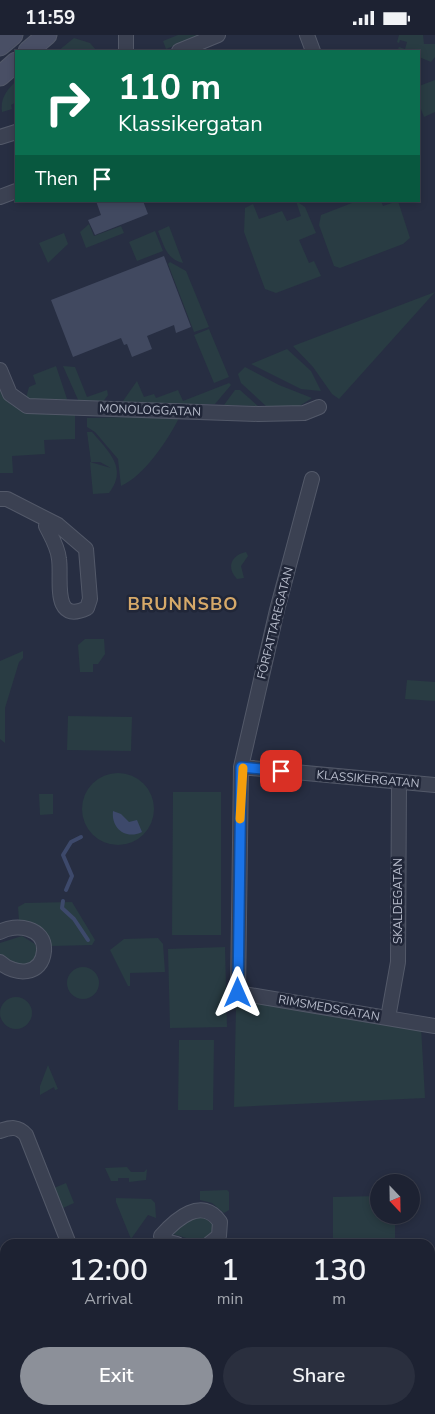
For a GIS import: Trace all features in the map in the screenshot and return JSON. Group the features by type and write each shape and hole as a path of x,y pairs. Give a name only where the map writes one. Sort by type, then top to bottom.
{"main road":[{"path":"0,46 13,35"},
{"path":"29,50 47,35"},
{"path":"0,76 15,63"}],"street":[{"path":"126,35 126,50"},
{"path":"181,50 218,35"},
{"path":"307,35 313,50"},
{"path":"0,137 15,132"},
{"path":"0,197 15,191"},
{"name":"MONOLOGGATAN","path":"0,370 10,394 27,406 258,414 304,413 319,407"},
{"name":"FÖRFATTAREGATAN","path":"241,767 277,610 312,479"},
{"path":"0,499 7,499 48,521 74,537 86,549 90,599 87,608 78,612 68,611 63,606 60,595 57,548 46,526 48,521"},
{"name":"KLASSIKERGATAN","path":"241,767 435,785"},
{"name":"RIMSMEDSGATAN","path":"241,767 238,993 435,1026"},
{"name":"SKALDEGATAN","path":"388,1018 398,962 399,783"},
{"path":"0,932 15,926 29,928 39,937 44,948 42,958 35,967 28,971 8,970 0,962"},
{"path":"0,1131 14,1127 21,1129 26,1135 67,1239"},
{"path":"159,1239 180,1218 191,1212 206,1210 212,1212 220,1222 221,1230 219,1236 215,1239"}],"shaded area":[{"path":"178,35 202,35 166,49 163,41"},
{"path":"399,35 423,35 424,44 435,44 435,57 431,62 420,57 420,50 398,49 399,47 405,49 407,42 400,40 399,43 397,42"},
{"path":"74,38 90,43 96,50 59,50"},
{"path":"435,80 435,112 424,117 420,107 420,86"},
{"path":"15,82 15,103 11,105 12,109 2,112 2,103"},
{"path":"296,202 305,207 316,233 299,240 309,263 314,261 321,276 276,293 265,289 244,232 245,208 253,204 259,219 282,211 287,221 301,216"},
{"path":"354,202 381,202 383,206 398,202 410,238 403,244 340,268 334,266 319,225 321,215"},
{"path":"89,224 94,236 121,226 124,233 86,248 80,232"},
{"path":"169,226 183,263 169,255 158,231"},
{"path":"155,231 163,251 137,261 129,242"},
{"path":"64,233 68,244 48,263 39,243"},
{"path":"170,262 186,271 209,327 194,332 168,264"},
{"path":"435,292 339,399 332,394 313,367 293,346"},
{"path":"209,329 229,377 214,383 194,335"},
{"path":"287,349 311,371 321,391 301,389 251,364"},
{"path":"56,366 67,399 64,401 26,398 29,387 36,384 33,375"},
{"path":"63,366 75,367 87,397 107,390 108,395 102,403 79,402"},
{"path":"245,367 279,385 312,398 298,407 267,407 241,383 238,374"},
{"path":"137,381 144,397 154,394 156,398 178,390 183,401 229,383 231,385 215,404 124,404 123,401"},
{"path":"0,388 6,400 13,406 75,414 75,439 44,440 45,454 12,456 13,473 0,473"},
{"path":"235,390 240,390 258,406 224,405"},
{"path":"87,418 179,418 169,437 147,466 130,481 121,486 118,459 95,432 87,427"},
{"path":"87,432 92,432 105,446 114,461 117,476 109,493 93,494 90,462 111,468 100,462 91,462"},
{"path":"246,552 248,556 241,566 244,578 237,579 232,571 232,562 237,556"},
{"path":"85,639 104,639 105,654 98,664 93,664 93,672 80,672 78,645"},
{"path":"23,651 23,658 19,662 5,708 5,743 0,739 0,661"},
{"path":"407,680 435,682 435,701 405,699"},
{"path":"68,716 132,717 131,751 67,750"},
{"path":"118,773 138,779 148,789 154,809 148,829 138,839 118,845 98,839 88,829 82,809 88,789 98,779"},
{"path":"173,792 221,792 221,935 172,935"},
{"path":"39,794 53,794 53,814 40,815"},
{"path":"72,902 95,940 92,945 51,946 48,938 19,920 18,907 25,903"},
{"path":"22,936 35,944 36,954 31,964 15,966 0,955 0,943"},
{"path":"158,938 163,944 165,972 130,973 130,986 128,986 110,950 124,939"},
{"path":"225,947 227,1027 170,1028 168,949"},
{"path":"83,967 89,968 94,972 98,977 98,989 94,994 89,998 83,999 77,998 72,994 68,989 67,983 68,977 72,972 77,968"},
{"path":"16,997 22,998 27,1002 31,1007 31,1019 27,1024 22,1028 16,1029 10,1028 5,1024 1,1019 0,1013 1,1007 5,1002 10,998"},
{"path":"241,999 421,1027 425,1098 234,1107 236,1006"},
{"path":"179,1040 214,1040 213,1110 178,1110"},
{"path":"48,1065 58,1089 55,1090 54,1087 40,1095 40,1086"},
{"path":"127,1167 131,1172 144,1172 147,1169 146,1180 129,1182 129,1178 118,1178 118,1181 111,1181 105,1168"},
{"path":"66,1183 74,1203 63,1208 54,1188"},
{"path":"227,1190 229,1192 229,1210 224,1213 212,1203 200,1200 200,1191"},
{"path":"370,1196 370,1224 395,1224 395,1239 333,1239 333,1197"},
{"path":"116,1198 151,1199 155,1203 156,1218 148,1215 131,1239"},
{"path":"203,1216 211,1222 214,1227 209,1237 189,1239 173,1234 172,1232 191,1218"}],"water":[{"path":"113,811 121,814 129,822 137,820 142,832 130,834 120,831 114,823"}],"building":[{"path":"96,202 143,202 148,214 95,235 88,220 101,215"},
{"path":"164,256 191,327 176,333 174,325 147,336 152,349 132,357 127,344 124,345 121,338 73,357 51,300"}],"waterway":[{"path":"66,890 72,876 63,855 71,842 81,837"},
{"path":"63,901 62,908 74,919 88,940"}],"slow traffic":[{"path":"240,819 241,767 243,768"}],"district":[{"name":"BRUNNSBO","path":"183,604"}],"route":[{"path":"238,993 241,767 281,771"}]}
